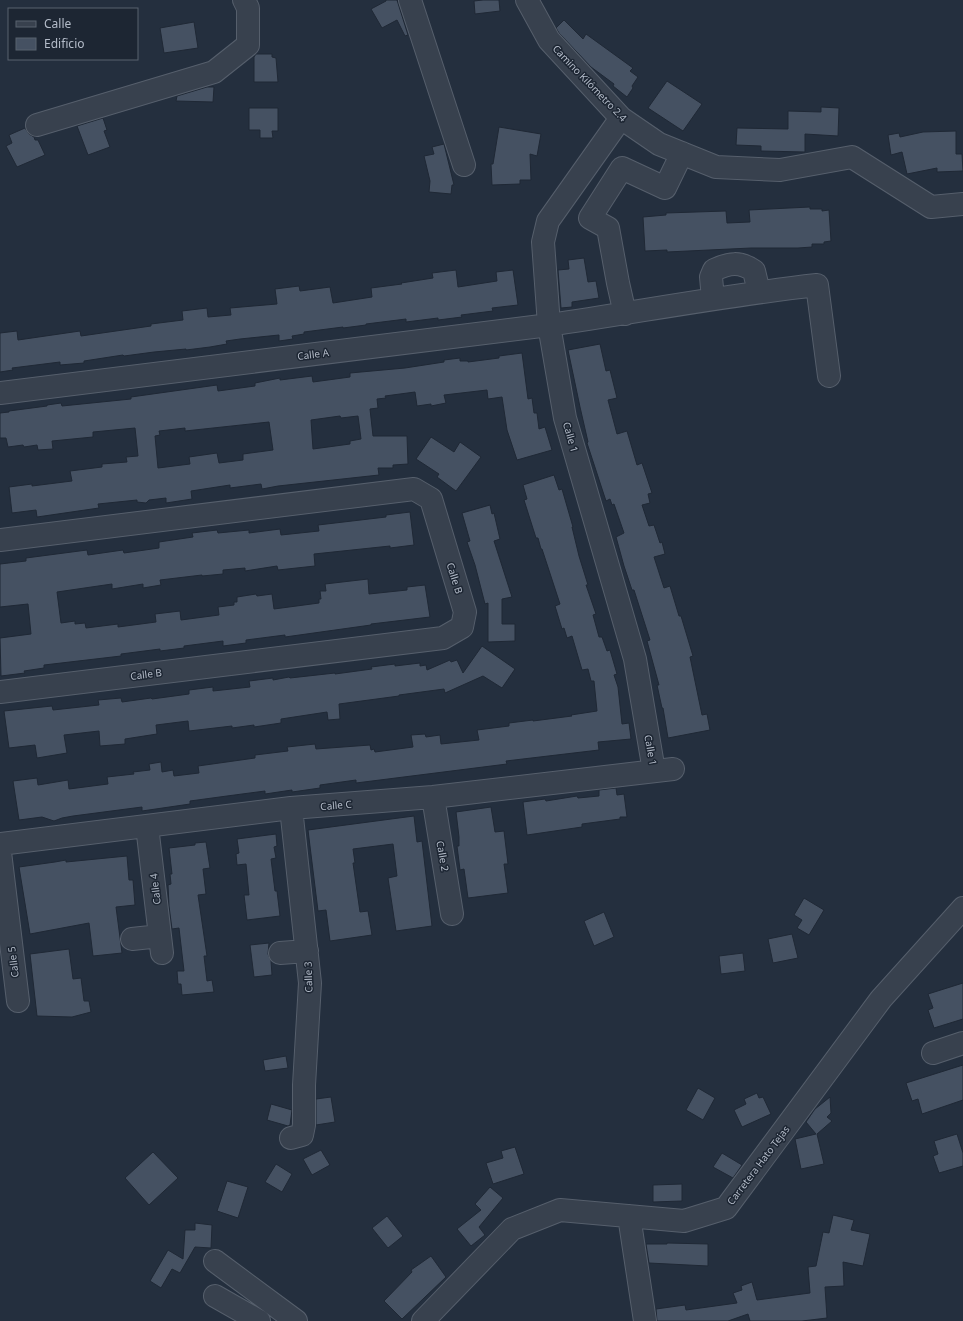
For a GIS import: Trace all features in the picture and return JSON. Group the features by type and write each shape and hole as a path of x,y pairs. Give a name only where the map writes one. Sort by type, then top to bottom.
{"street":[{"path":"37,125 214,72 248,45 248,8 244,0"},
{"path":"410,0 464,165"},
{"name":"Camino Kilómetro 2.4","path":"527,0 549,40 621,118 659,144 716,167 780,170 852,157 931,207 963,204"},
{"name":"Calle 1","path":"621,118 548,221 543,242 549,325 565,418 635,659 663,770"},
{"path":"625,314 608,228 590,218 622,168 665,188 682,153"},
{"path":"713,299 711,277 714,270 722,266 738,263 748,266 754,271 759,292"},
{"name":"Calle A","path":"0,393 549,325 759,292 817,285 829,376"},
{"name":"Calle B","path":"0,540 414,489 431,499 465,612 462,627 443,638 0,692"},
{"name":"Calle C","path":"0,844 291,808 433,797 663,770"},
{"name":"Calle 2","path":"433,797 452,914"},
{"name":"Calle 3","path":"291,808 310,983 304,1085 304,1125 302,1135 291,1138"},
{"name":"Calle 4","path":"132,940 161,944 147,826"},
{"name":"Calle 5","path":"0,852 18,1001"},
{"name":"Carretera Hato Tejas","path":"423,1321 512,1229 560,1210 684,1221 726,1208 881,999 963,908"},
{"path":"280,953 307,951"},
{"path":"933,1053 963,1043"},
{"path":"629,1216 645,1321"},
{"path":"215,1261 296,1321"},
{"path":"215,1296 260,1321"}],"building":[{"path":"386,0 397,0 408,35 405,36 397,20 382,28 371,9"},
{"path":"499,0 500,11 475,14 474,1"},
{"path":"564,20 583,39 586,34 633,68 630,71 638,77 627,97 613,86 614,84 591,67 559,33 556,28"},
{"path":"194,22 198,48 164,53 160,28"},
{"path":"256,54 272,54 272,57 276,58 278,82 254,82 254,57"},
{"path":"667,81 702,104 683,131 648,108"},
{"path":"207,87 214,87 213,102 176,101 177,96"},
{"path":"821,107 839,108 838,136 805,134 805,152 761,151 761,146 736,145 737,128 788,129 788,111 821,112"},
{"path":"249,108 278,108 278,131 272,131 273,138 260,138 260,130 249,130"},
{"path":"103,118 107,130 104,131 110,147 88,155 77,126"},
{"path":"499,127 541,134 537,156 530,154 531,180 520,180 520,184 492,185 491,164 493,164"},
{"path":"25,128 35,140 38,140 45,155 17,167 6,146 12,143 9,135"},
{"path":"956,131 956,154 962,154 963,171 937,172 937,168 907,174 902,152 891,155 888,135 899,133 900,137 923,132"},
{"path":"444,144 454,185 452,185 451,194 429,192 430,181 424,156 434,154 432,147"},
{"path":"810,207 810,209 822,209 822,211 829,210 831,241 824,242 824,244 812,244 812,247 798,248 751,248 667,252 667,250 645,251 643,217 666,215 666,213 726,211 727,223 750,222 749,210"},
{"path":"584,258 588,282 596,281 599,298 572,302 572,307 561,308 558,270 569,269 568,260"},
{"path":"456,270 458,287 497,281 496,272 513,270 518,305 492,308 493,311 461,315 462,317 406,322 406,319 304,332 304,334 292,336 293,339 279,341 279,335 240,339 226,341 227,344 210,347 123,355 84,361 84,363 60,365 60,362 12,368 13,370 0,372 0,333 17,331 18,340 80,331 81,336 183,320 182,311 207,308 208,317 231,315 230,308 277,304 275,289 299,286 300,291 330,287 333,303 372,297 371,288 433,278 432,273"},
{"path":"600,344 606,371 610,370 617,398 608,400 617,434 627,431 637,465 642,463 652,493 648,494 650,503 642,505 649,526 654,525 660,543 662,542 665,554 654,557 664,588 670,586 679,616 681,616 693,656 690,657 702,715 707,714 710,730 668,738 663,708 657,685 659,685 647,641 650,640 634,590 632,590 624,566 616,537 624,533 614,504 612,505 610,499 606,501 587,443 568,350"},
{"path":"522,353 528,399 532,398 534,413 537,413 539,429 545,427 552,450 517,460 507,430 502,397 488,399 487,390 444,395 446,403 431,406 431,404 417,406 415,392 385,396 386,398 377,399 378,408 370,409 373,436 407,436 408,464 393,465 393,468 378,468 379,475 262,489 261,484 230,488 230,485 191,491 192,499 166,503 166,498 149,500 146,503 137,502 137,500 98,504 99,508 37,517 36,510 12,513 9,487 72,481 70,471 102,467 102,464 127,462 126,457 138,456 135,428 93,432 93,437 52,441 53,449 38,450 37,445 8,447 6,438 0,438 0,413 61,403 62,406 131,399 131,397 217,385 218,391 255,386 255,383 280,378 280,380 312,376 313,382 350,377 350,373 405,368 460,358 460,361 468,362 499,358 499,356","holes":["340,416 341,418 358,416 361,439 350,441 350,444 313,449 311,420","269,422 273,450 243,454 243,460 219,463 217,453 189,457 190,464 158,468 155,436 160,435 159,431 185,428 185,431"]},
{"path":"431,437 454,452 460,442 481,457 456,491 437,477 439,474 416,459"},
{"path":"554,475 559,490 562,489 573,527 579,556 588,585 586,585 596,614 593,615 599,637 602,637 607,651 610,650 617,674 614,675 618,687 622,724 629,723 631,739 598,742 599,750 506,761 507,764 356,783 356,780 320,785 320,788 292,792 292,790 265,794 265,791 190,801 190,804 142,811 142,807 73,816 54,821 42,817 19,820 13,781 37,778 38,785 68,780 69,789 108,784 107,777 134,774 133,772 150,770 149,764 161,762 162,772 173,770 174,776 199,773 198,766 255,758 255,755 288,751 287,747 315,744 316,749 370,745 371,750 374,749 375,752 413,747 411,735 425,734 426,737 440,735 441,744 479,740 477,730 509,726 509,723 572,716 571,715 597,711 594,681 591,681 588,669 582,670 572,636 567,638 564,628 562,629 555,606 560,604 524,500 527,499 523,485"},
{"path":"490,505 492,514 494,513 500,539 494,541 512,597 502,599 502,624 515,624 515,641 488,642 488,603 485,604 475,565 467,542 470,541 462,513"},
{"path":"410,512 414,545 314,554 315,566 278,570 277,566 245,571 245,568 223,570 223,574 160,580 161,585 143,588 143,584 112,589 112,584 57,592 61,623 75,621 75,624 85,623 86,628 118,624 118,627 156,622 155,614 180,611 181,620 219,615 218,607 234,605 234,602 237,602 237,597 256,594 257,596 272,594 274,609 319,603 319,599 321,599 320,591 326,591 325,584 368,579 369,594 407,590 407,587 425,585 430,617 285,637 285,635 246,640 246,643 223,646 223,641 184,646 184,648 160,651 160,649 121,654 121,656 44,665 44,668 24,671 25,673 1,676 0,638 31,634 28,604 0,607 0,564 26,561 26,558 87,550 88,555 123,550 124,553 159,548 159,542 193,537 192,533 217,530 218,533 249,530 249,533 280,529 281,535 319,531 318,525 386,517 386,515"},
{"path":"482,646 515,669 502,688 483,676 445,693 444,689 339,704 340,719 328,720 327,712 281,719 281,723 254,727 254,725 232,728 232,726 189,731 188,721 156,725 157,734 125,739 125,744 100,746 99,731 64,735 67,753 37,758 35,745 9,748 4,711 52,706 53,710 99,705 98,700 121,698 122,702 152,699 189,694 189,690 213,687 213,691 250,687 249,681 335,674 395,664 395,666 420,663 420,666 426,665 427,670 450,660 451,662 457,660 463,673"},
{"path":"616,788 617,795 624,794 627,817 582,824 582,827 527,835 523,802 545,799 546,801 577,796 578,798 599,796 599,790"},
{"path":"491,807 495,832 504,831 508,864 504,864 508,893 468,898 464,869 460,870 457,846 459,846 459,837 456,812"},
{"path":"414,816 417,842 422,841 432,926 396,931 388,878 397,876 393,844 353,849 355,863 353,863 360,912 368,911 372,935 330,941 326,910 318,911 308,830"},
{"path":"276,834 277,846 274,847 276,858 271,859 280,916 247,920 244,895 249,895 246,864 237,865 236,854 239,853 237,839"},
{"path":"206,842 210,868 203,869 206,894 198,895 207,956 204,956 207,981 212,980 214,992 182,995 181,984 178,984 177,971 184,971 179,928 172,929 169,906 168,885 171,884 170,874 172,874 169,848 195,845 195,843"},
{"path":"127,856 129,880 133,880 135,905 116,907 122,953 93,956 89,923 30,934 19,867 66,860 66,862"},
{"path":"804,898 824,910 809,935 797,928 802,920 794,915"},
{"path":"604,912 614,937 594,946 584,921"},
{"path":"792,934 798,958 773,963 768,939"},
{"path":"269,943 268,954 271,961 272,975 254,977 250,945"},
{"path":"69,949 73,979 81,978 84,1001 89,1001 91,1012 72,1017 37,1016 30,954"},
{"path":"743,953 745,971 721,974 719,956"},
{"path":"963,983 963,1019 934,1028 928,1010 933,1008 928,994"},
{"path":"286,1056 288,1068 265,1071 263,1060"},
{"path":"963,1065 963,1100 922,1114 918,1099 912,1101 906,1083"},
{"path":"698,1088 715,1098 703,1120 686,1110"},
{"path":"757,1093 759,1098 763,1097 771,1114 742,1127 734,1110 746,1104 744,1099"},
{"path":"331,1097 335,1122 316,1125 316,1099"},
{"path":"830,1097 831,1113 827,1117 832,1121 817,1134 824,1164 801,1169 795,1139 816,1134 806,1122 815,1109"},
{"path":"271,1104 292,1110 290,1125 288,1126 267,1120"},
{"path":"957,1134 963,1153 963,1166 939,1173 933,1156 938,1154 934,1141"},
{"path":"515,1147 524,1174 493,1184 486,1163 503,1158 501,1151"},
{"path":"321,1150 330,1165 312,1175 303,1159"},
{"path":"153,1152 178,1178 149,1205 125,1178"},
{"path":"722,1153 742,1165 733,1178 713,1167"},
{"path":"276,1164 292,1174 282,1192 265,1182"},
{"path":"227,1181 248,1187 238,1218 217,1211"},
{"path":"682,1184 682,1201 653,1202 653,1185"},
{"path":"490,1187 503,1198 479,1227 485,1235 471,1246 457,1229 481,1210 475,1204"},
{"path":"833,1215 854,1220 851,1230 870,1234 863,1266 843,1262 844,1286 825,1287 827,1318 802,1321 750,1321 748,1314 728,1321 657,1321 656,1309 685,1305 686,1310 737,1303 733,1293 742,1290 741,1286 752,1282 757,1300 810,1293 808,1267 816,1266 823,1232 829,1233"},
{"path":"387,1216 403,1236 388,1248 372,1228"},
{"path":"195,1223 212,1225 211,1248 195,1247 180,1273 172,1269 161,1288 150,1281 168,1250 183,1259 185,1230 195,1230"},
{"path":"646,1244 708,1244 708,1266 649,1263"},
{"path":"431,1256 446,1277 402,1319 384,1301 412,1272 411,1270"}]}
